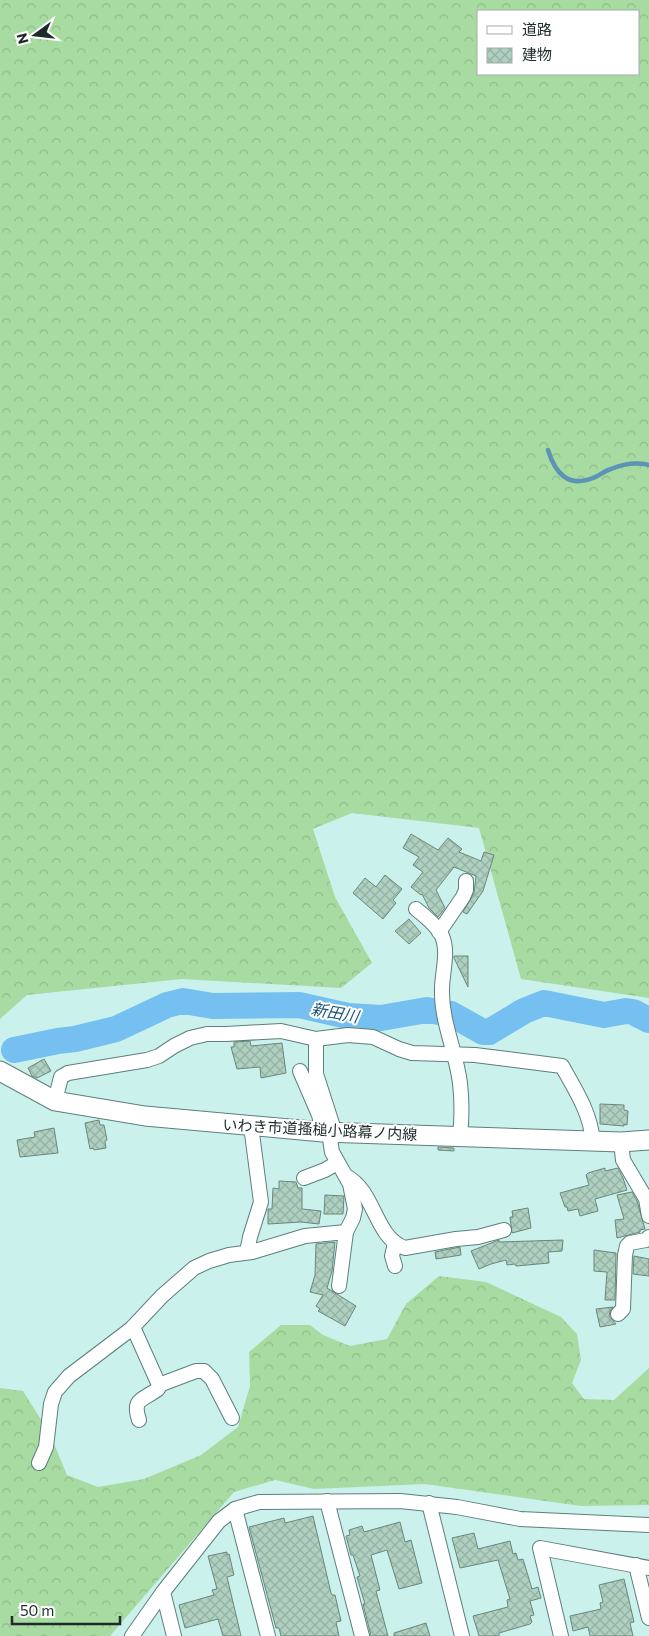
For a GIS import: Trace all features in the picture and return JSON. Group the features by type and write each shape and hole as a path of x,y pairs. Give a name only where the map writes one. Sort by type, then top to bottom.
{"street":[{"path":"439,932 463,897 466,881"},
{"path":"416,909 427,917 442,936 445,949 442,990 444,1012 460,1082 462,1115 460,1136"},
{"path":"55,1101 61,1077 68,1073 147,1060 159,1056 190,1038 207,1034 281,1030 316,1039 348,1036 373,1037 412,1053 475,1055 562,1066 584,1107 591,1124 593,1141"},
{"path":"316,1039 316,1074 332,1152 354,1194 355,1209 346,1232 339,1286"},
{"name":"いわき市道搔槌小路幕ノ内線","path":"0,1071 55,1101 145,1116 329,1132 621,1142 649,1140"},
{"path":"300,1072 319,1115 329,1132"},
{"path":"247,1252 261,1202 251,1126"},
{"path":"621,1142 623,1160 646,1199 649,1216"},
{"path":"304,1178 337,1163"},
{"path":"346,1176 354,1180 366,1194 382,1227 395,1243 405,1248 478,1237 504,1230"},
{"path":"38,1464 46,1447 51,1404 55,1392 69,1376 133,1327 162,1296 194,1268 229,1255 264,1249 311,1235 346,1232"},
{"path":"618,1314 623,1309 627,1246 630,1242 646,1240 649,1237"},
{"path":"395,1243 392,1256 395,1266"},
{"path":"133,1327 159,1384 158,1389 138,1403 136,1409 139,1420"},
{"path":"159,1384 200,1370 204,1371 212,1379 232,1418"},
{"path":"327,1501 362,1636"},
{"path":"132,1636 163,1592 219,1521 235,1509 259,1502 400,1501 429,1503 520,1519 649,1525"},
{"path":"429,1503 462,1636"},
{"path":"235,1509 268,1636"},
{"path":"561,1636 540,1548 642,1567 649,1618"},
{"path":"163,1592 174,1636"}],"green space":[{"path":"0,0 649,0 649,998 521,979 479,828 352,813 313,829 335,897 372,963 341,988 182,979 27,995 0,1019"},
{"path":"439,1276 486,1282 561,1317 577,1334 581,1360 572,1383 584,1399 614,1400 649,1368 649,1505 581,1506 425,1484 314,1489 275,1480 234,1492 110,1636 0,1636 0,1388 23,1391 50,1434 67,1475 98,1487 144,1479 201,1455 238,1427 250,1386 249,1352 281,1325 310,1325 323,1335 350,1346 387,1339 406,1304"}],"building":[{"path":"411,834 438,850 448,838 462,849 459,852 481,861 484,852 494,855 483,891 467,914 463,912 474,893 476,876 454,867 436,890 445,908 438,917 429,908 422,894 411,887 423,872 413,865 419,857 403,848"},
{"path":"385,875 402,889 393,900 396,903 383,919 353,893 365,878 376,887"},
{"path":"409,919 421,933 409,944 395,931"},
{"path":"454,956 468,956 468,987 454,958"},
{"path":"250,1041 251,1046 282,1043 286,1073 261,1078 260,1067 237,1069 231,1047 234,1047 234,1042"},
{"path":"44,1059 51,1071 37,1078 32,1076 28,1068"},
{"path":"600,1104 624,1105 624,1110 628,1111 627,1125 600,1124"},
{"path":"99,1120 100,1125 104,1125 107,1140 105,1141 106,1148 94,1150 93,1148 90,1149 85,1123"},
{"path":"54,1128 58,1153 20,1157 17,1140 35,1137 34,1132"},
{"path":"438,1147 454,1148 454,1151 438,1150"},
{"path":"605,1168 605,1171 618,1168 627,1190 595,1199 598,1211 580,1216 578,1209 568,1211 560,1193 589,1185 586,1175"},
{"path":"279,1181 296,1182 298,1188 302,1188 302,1209 321,1211 319,1224 301,1222 268,1224 268,1209 272,1209 273,1188 279,1189"},
{"path":"632,1192 637,1201 645,1229 617,1238 615,1220 624,1219 617,1195"},
{"path":"325,1195 344,1196 343,1214 324,1214"},
{"path":"528,1208 531,1228 512,1233 510,1217 513,1217 512,1211"},
{"path":"499,1240 499,1242 563,1240 562,1251 548,1252 549,1263 516,1266 515,1264 507,1265 506,1260 479,1269 471,1251"},
{"path":"335,1242 332,1271 327,1288 356,1306 345,1326 318,1311 320,1309 316,1306 323,1295 310,1292 315,1275 316,1244"},
{"path":"460,1247 461,1255 436,1259 435,1252"},
{"path":"594,1250 616,1253 615,1300 605,1300 607,1272 594,1271"},
{"path":"634,1256 649,1259 649,1276 633,1274"},
{"path":"613,1307 609,1316 616,1324 600,1327 596,1309"},
{"path":"313,1516 331,1593 335,1595 341,1621 336,1622 339,1636 281,1636 279,1628 276,1628 249,1527 284,1518 285,1523"},
{"path":"400,1522 405,1542 411,1540 422,1583 399,1589 387,1550 371,1555 380,1590 376,1591 388,1636 371,1636 363,1604 365,1604 357,1577 360,1576 353,1555 351,1555 346,1536 350,1535 349,1530 362,1526 364,1532"},
{"path":"474,1533 478,1549 510,1541 513,1554 516,1553 518,1560 523,1559 532,1589 538,1587 541,1598 530,1601 534,1615 530,1616 532,1622 530,1624 499,1633 499,1636 479,1636 473,1616 508,1607 507,1600 510,1599 498,1560 460,1568 452,1538"},
{"path":"227,1552 234,1575 227,1577 241,1636 223,1636 218,1619 185,1628 179,1605 214,1595 212,1590 217,1589 208,1556"},
{"path":"624,1579 634,1622 630,1623 633,1636 590,1636 588,1627 573,1631 570,1616 601,1609 600,1603 603,1602 599,1585"},
{"path":"426,1623 430,1636 394,1636 394,1633"}],"waterway":[{"path":"548,450 559,472 570,480 576,481 584,481 608,470 625,465 649,465"},
{"name":"新田川","path":"14,1050 75,1039 116,1029 167,1005 183,1001 213,1006 299,1005 348,1016 381,1018 427,1010 451,1014 483,1032 489,1032 524,1011 544,1003 604,1015 626,1011 633,1012 649,1020"}]}
